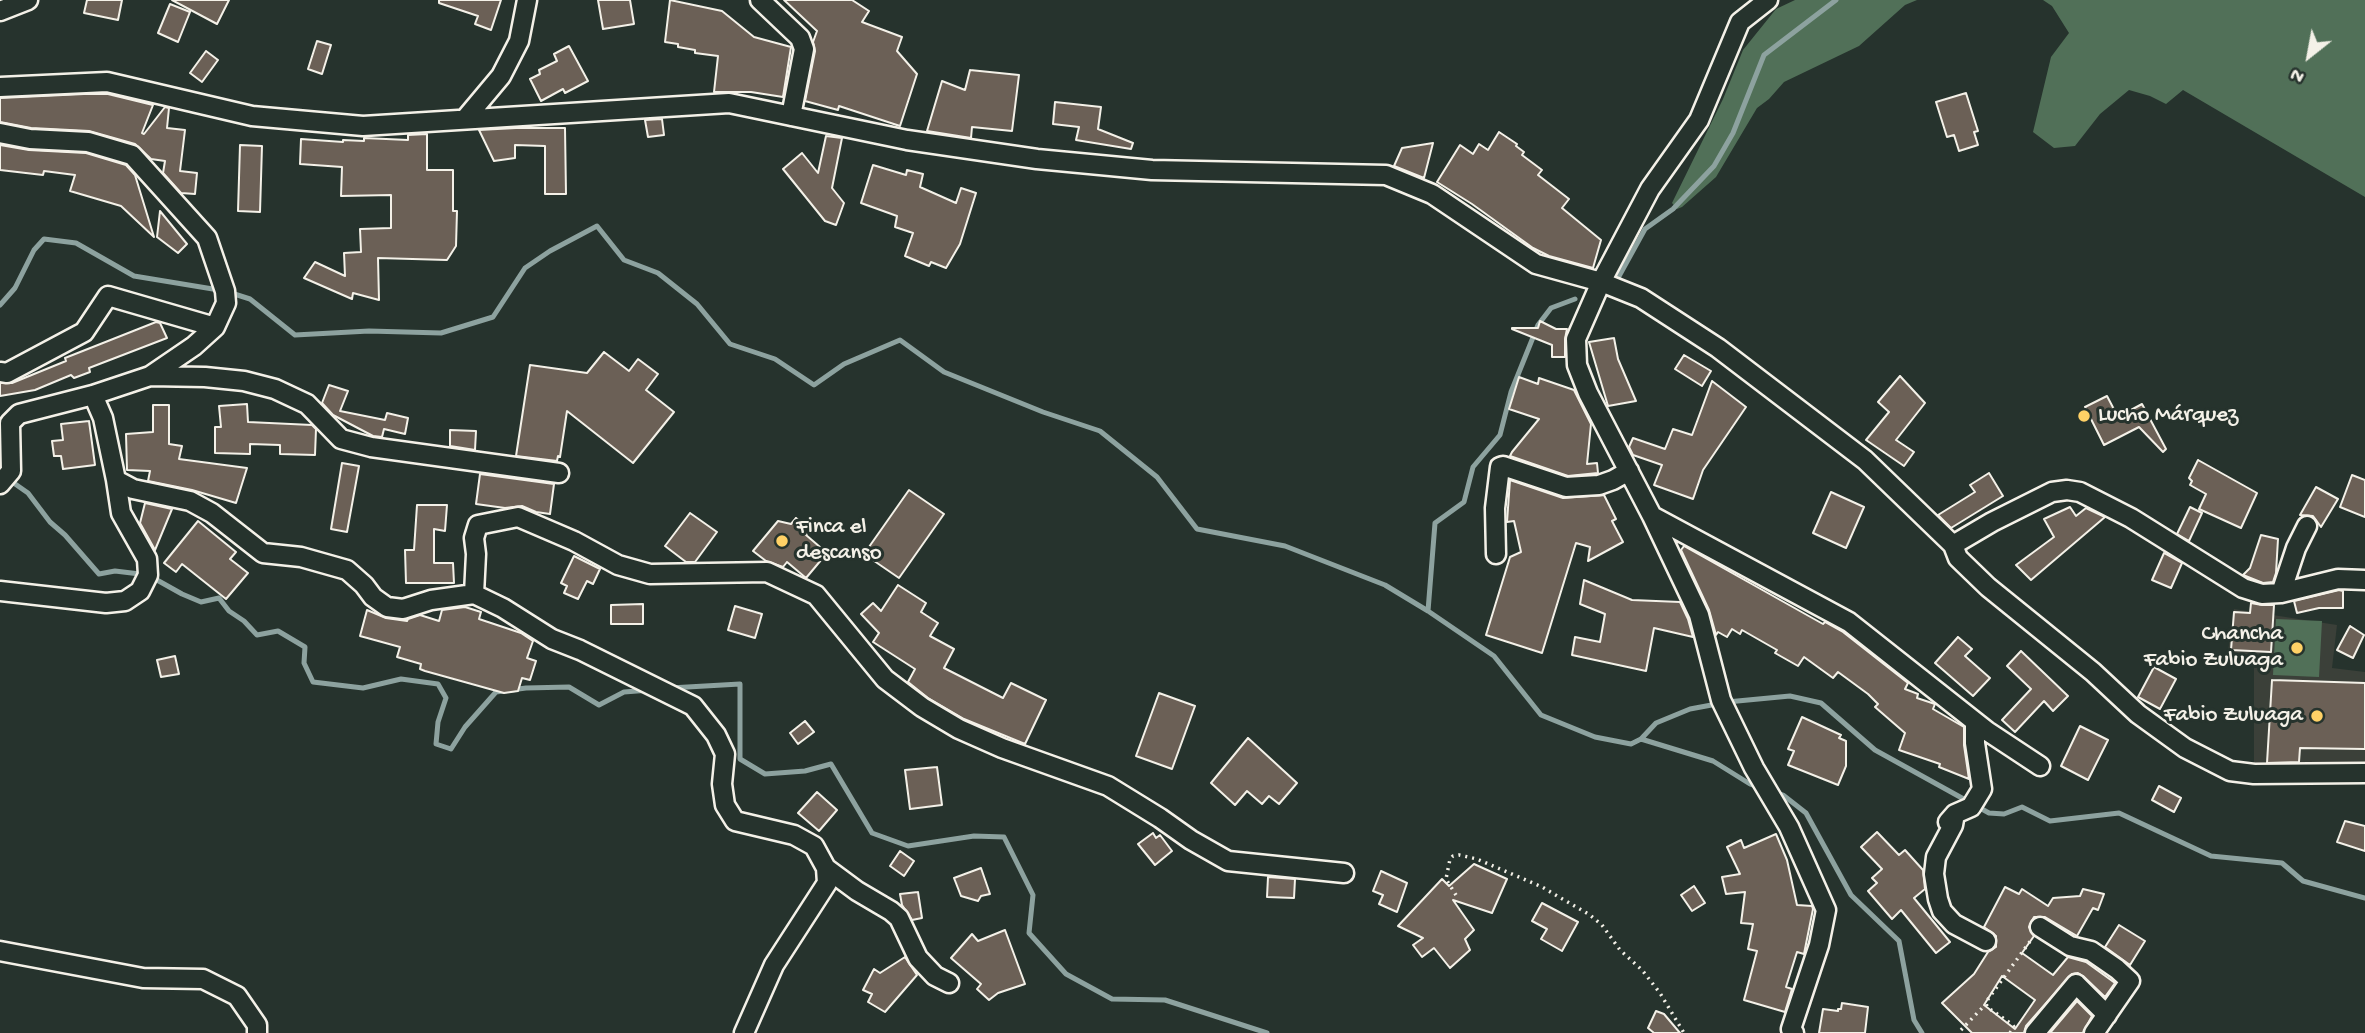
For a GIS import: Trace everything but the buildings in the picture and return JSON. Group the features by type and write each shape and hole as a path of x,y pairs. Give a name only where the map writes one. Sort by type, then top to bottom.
{"street":[{"path":"0,11 28,0"},
{"path":"465,119 501,76 519,41 527,0"},
{"path":"760,0 800,38 804,49 791,116"},
{"path":"1768,0 1740,22 1699,120 1650,189 1601,282 1576,339 1577,365 1588,393 1653,516 1699,615 1723,703 1754,768 1789,827 1826,910 1819,945 1791,1028 1794,1033"},
{"path":"0,88 107,82 252,116 363,126 729,103 907,140 1037,159 1152,170 1386,176 1432,194 1536,264 1601,282 1641,298 1718,348 1865,460 1952,545 1958,558 1988,587 2093,672 2138,714 2185,748 2230,771 2254,774 2365,773"},
{"path":"0,133 30,139 88,142 132,155 207,238 225,290 226,303 215,327 194,346 150,376 93,395 19,414 10,424 10,471 0,484"},
{"path":"0,372 7,373 84,332 107,296 215,327"},
{"path":"150,376 244,381 275,389 307,404 341,439 371,447 559,473"},
{"path":"0,591 106,603 125,601 140,591 148,575 147,559 121,513 103,418 93,395"},
{"path":"1496,554 1495,508 1500,467 1566,487 1600,485 1629,471"},
{"path":"116,480 133,489 190,501 212,513 263,553 300,557 347,570 373,597 387,607 403,609 431,600 474,594 503,608 552,639 693,706 716,734 725,754 722,784 725,806 735,821 794,835 814,846 826,868 827,883 774,965 744,1033"},
{"path":"1952,545 2053,492 2067,490 2080,492 2131,518 2243,588 2262,594 2281,593 2338,579 2365,580"},
{"path":"1653,516 1849,622 1975,723 2040,766"},
{"path":"474,594 474,538 478,525 518,517 563,536 618,565 650,574 767,572 816,595 885,679 922,707 959,729 1002,748 1108,786 1228,861 1344,873"},
{"path":"2281,593 2296,548 2307,526"},
{"path":"1975,723 1975,743 1982,789 1953,825 1936,857 1934,874 1941,911 1954,924 1986,941"},
{"path":"1936,844 1942,830 1969,805"},
{"path":"826,868 899,918 918,958 935,976 949,983"},
{"path":"2040,927 2070,946 2091,951 2117,968 2130,981 2094,1033"},
{"path":"0,951 143,978 203,979 237,996 257,1025 257,1033"},
{"path":"2035,1033 2076,984 2107,1015"}],"path":[{"path":"1456,895 1446,879 1452,856 1459,855 1477,859 1542,887 1590,915 1620,950 1642,970 1660,993 1684,1033"},
{"path":"1961,1030 1985,1005 2028,946"},
{"path":"1985,1005 2013,1025 2010,1033"}],"shaded area":[{"path":"2234,609 2337,625 2332,668 2365,672 2365,766 2254,765 2254,656 2228,652"}],"green space":[{"path":"1795,0 1917,0 1905,5 1859,46 1784,82 1757,108 1716,177 1677,209 1672,203 1723,99 1743,50 1776,9"},
{"path":"2043,0 2365,0 2365,197 2183,90 2166,104 2129,90 2100,114 2075,146 2054,148 2033,132 2051,57 2069,33 2052,6"},
{"name":"Chancha Fabio Zuluaga","path":"2276,619 2322,621 2319,677 2273,675"}],"waterway":[{"path":"1618,278 1645,229 1673,209 1714,166 1733,133 1764,55 1836,0"},
{"path":"0,305 15,288 34,250 44,239 76,243 134,276 225,291 250,299 295,335 369,331 441,333 493,317 525,268 597,226 624,260 658,273 697,304 730,344 775,359 814,385 844,364 900,340 944,372 1043,412 1100,431 1157,477 1197,529 1285,546 1385,585 1494,656 1541,715 1595,737 1631,744 1641,739 1656,723 1690,709 1717,704"},
{"path":"1428,611 1435,523 1464,502 1473,467 1500,435 1511,392 1538,325 1551,308 1575,299"},
{"path":"8,479 28,493 50,522 99,574 115,571 148,575 201,602 219,598 229,611 244,621 257,635 278,631 305,647 304,663 313,682 363,688 401,679 438,684 446,698 438,722 436,744 451,749 465,727 496,692 569,687 599,705 624,692 650,690"},
{"path":"670,688 740,684 740,759 765,774 805,771 831,764 872,833 908,846 974,836 1004,837 1033,895 1029,933 1066,974 1112,999 1165,1000 1267,1033"},
{"path":"1727,702 1790,696 1821,703 1875,750 1989,813 2004,814 2022,807 2050,821 2119,813 2211,856 2282,863 2303,881 2365,898"},
{"path":"1641,739 1713,761 1758,787"},
{"path":"1774,792 1783,795 1806,813 1851,895 1899,941 1914,1020 1922,1033"}],"place":[{"name":"Lucho Márquez","path":"2084,416"},
{"name":"Finca el descanso","path":"782,541"},
{"name":"Chancha Fabio Zuluaga","path":"2297,648"},
{"name":"Fabio Zuluaga","path":"2317,716"}]}
